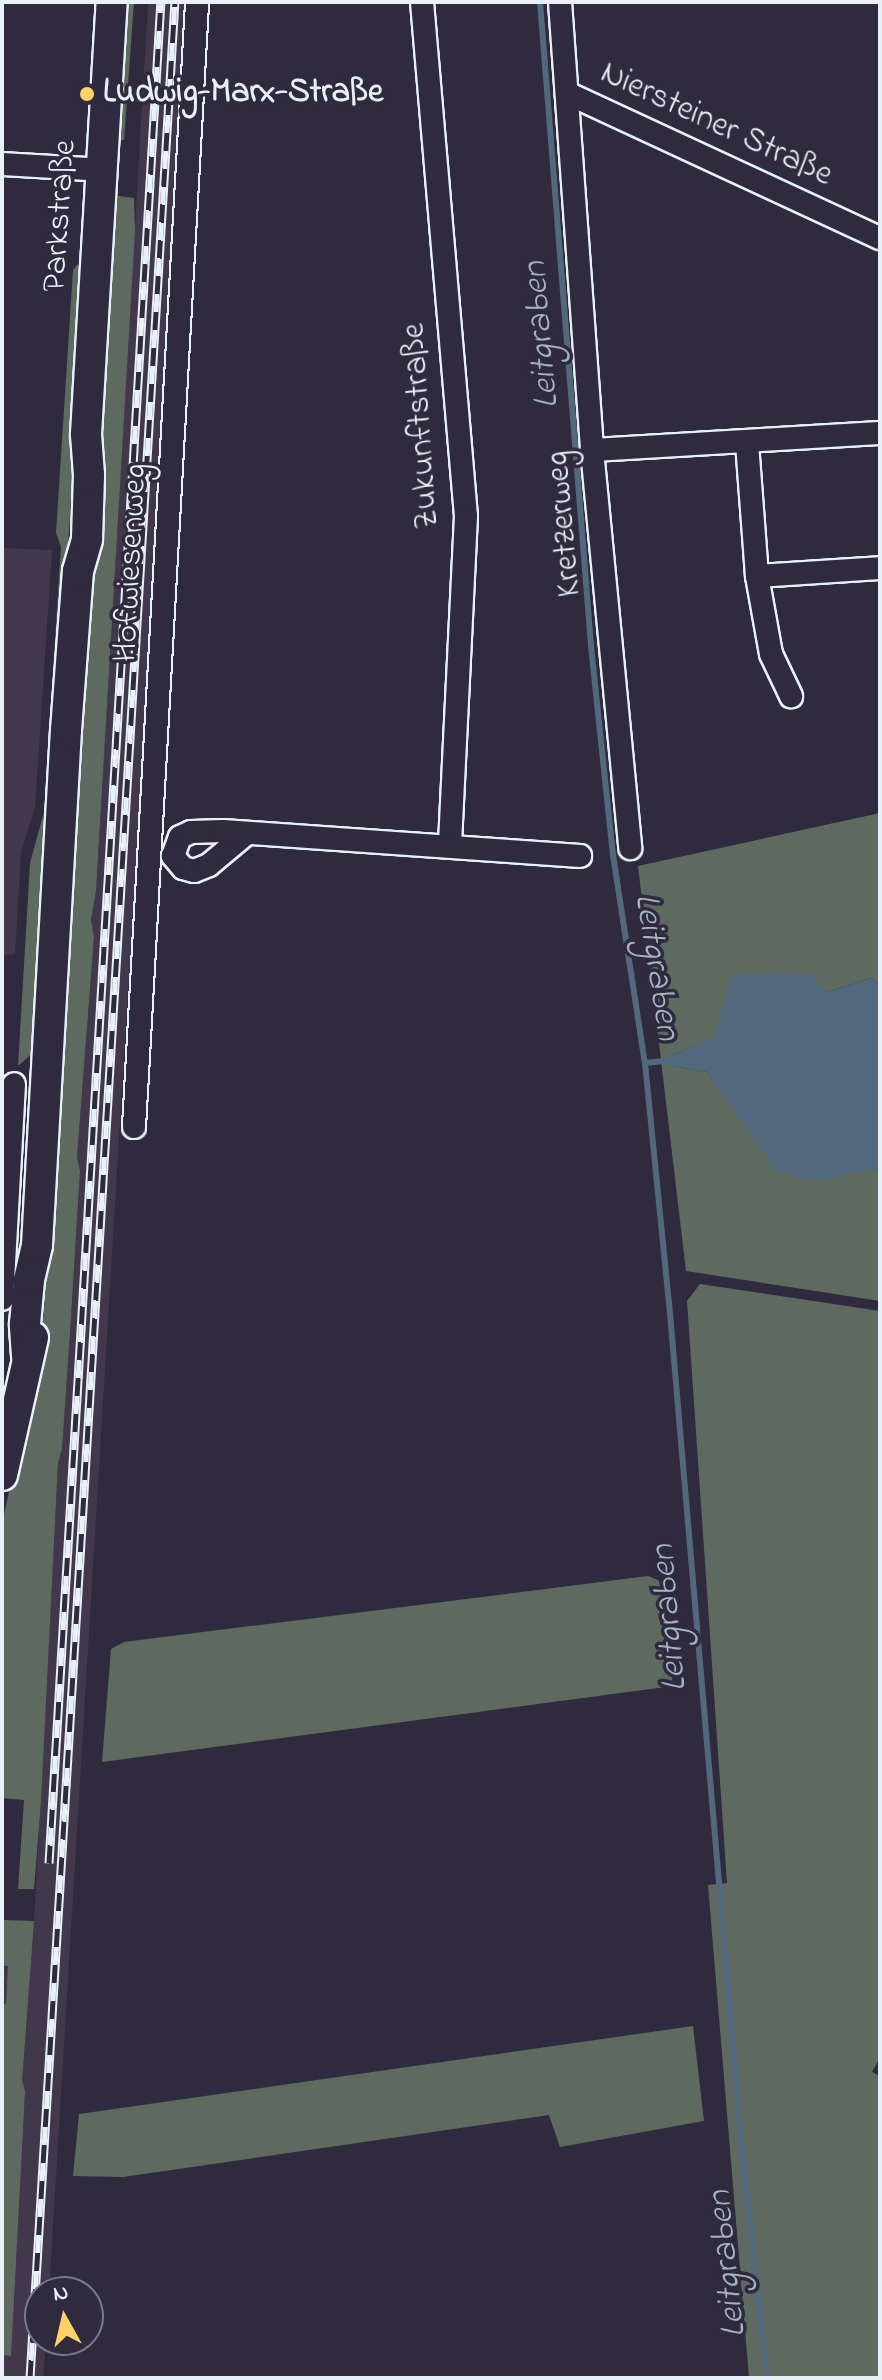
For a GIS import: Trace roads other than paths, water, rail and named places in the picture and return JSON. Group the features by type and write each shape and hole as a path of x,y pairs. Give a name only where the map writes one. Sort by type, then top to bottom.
{"main road":[{"name":"Parkstraße","path":"2,1475 39,1310 41,1281 37,1245 78,571 87,539 89,475 86,434 112,2"}],"street":[{"name":"Hofwiesenweg","path":"134,1127 197,2"},
{"name":"Zukunftstraße","path":"422,2 466,516 450,847"},
{"name":"Kretzerweg","path":"560,2 592,450 630,848"},
{"name":"Niersteiner Straße","path":"567,93 880,238"},
{"path":"2,164 102,170"},
{"path":"592,450 880,433"},
{"path":"747,443 757,576 771,654 791,696"},
{"path":"757,576 880,568"},
{"path":"247,833 209,865 194,871 177,863 173,856 180,837 191,832 247,833 580,856"},
{"path":"150,844 175,844"},
{"path":"2,1299 8,1084 47,1085"}],"water":[{"path":"806,973 828,992 871,978 880,986 880,1168 815,1181 778,1173 707,1072 672,1066 672,1055 713,1038 732,975"}],"waterway":[{"name":"Leitgraben","path":"540,2 591,646 613,855 645,1063 669,1302 742,2150 767,2378"},
{"path":"645,1063 673,1060"}],"railway":[{"path":"49,1863 161,2"},
{"path":"30,2378 175,2"}],"place":[{"name":"Ludwig-Marx-Straße","path":"87,94"}]}
